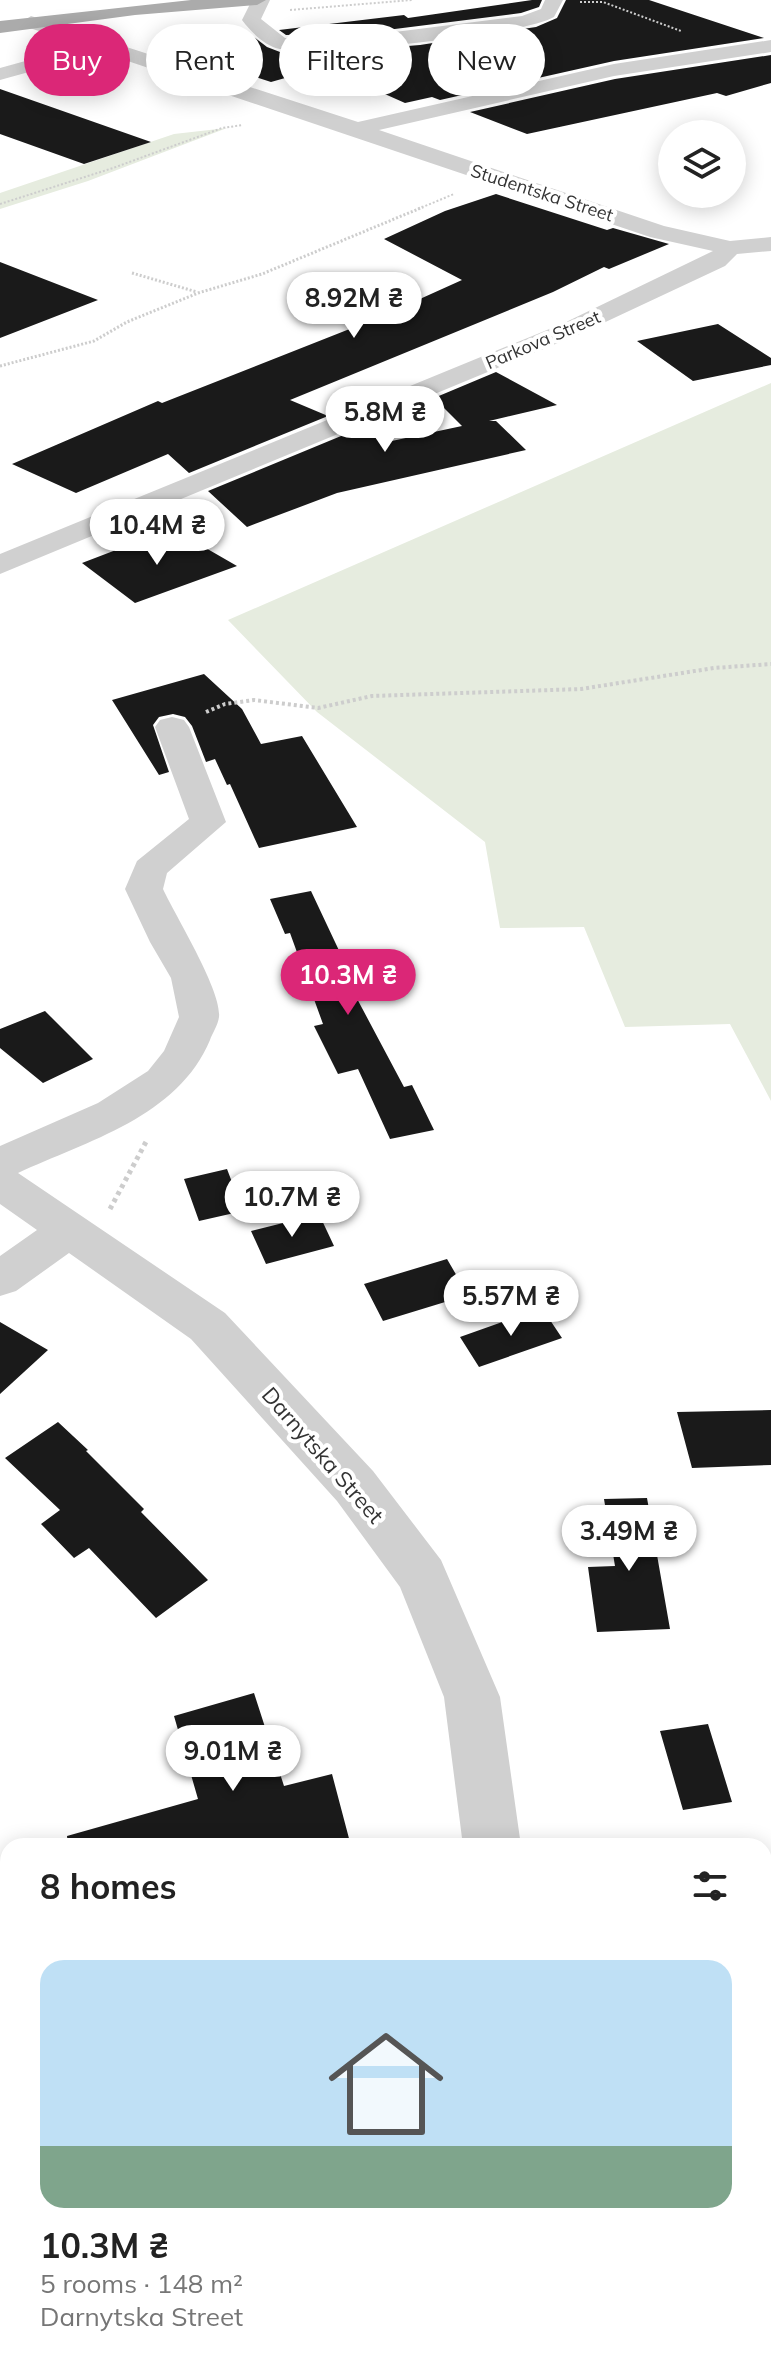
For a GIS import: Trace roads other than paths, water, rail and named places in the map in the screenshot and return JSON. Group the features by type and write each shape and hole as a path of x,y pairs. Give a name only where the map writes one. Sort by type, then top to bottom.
{"main road":[{"path":"0,27 257,4"}],"street":[{"path":"257,4 253,23 282,44 355,43 522,22 541,18 555,0"},
{"name":"Studentska Street","path":"31,22 658,232 730,248"},
{"path":"356,129 523,88 627,67 771,46"},
{"path":"0,74 24,67"},
{"name":"Parkova Street","path":"0,565 573,328 717,261 730,248 771,244"},
{"path":"0,1163 113,1113 163,1081 183,1055 199,1017 191,978 169,942 144,889 150,869 208,822 172,727"},
{"name":"Darnytska Street","path":"0,1182 208,1326 355,1486 422,1576 472,1697 491,1838"},
{"path":"0,1279 82,1238"}]}
